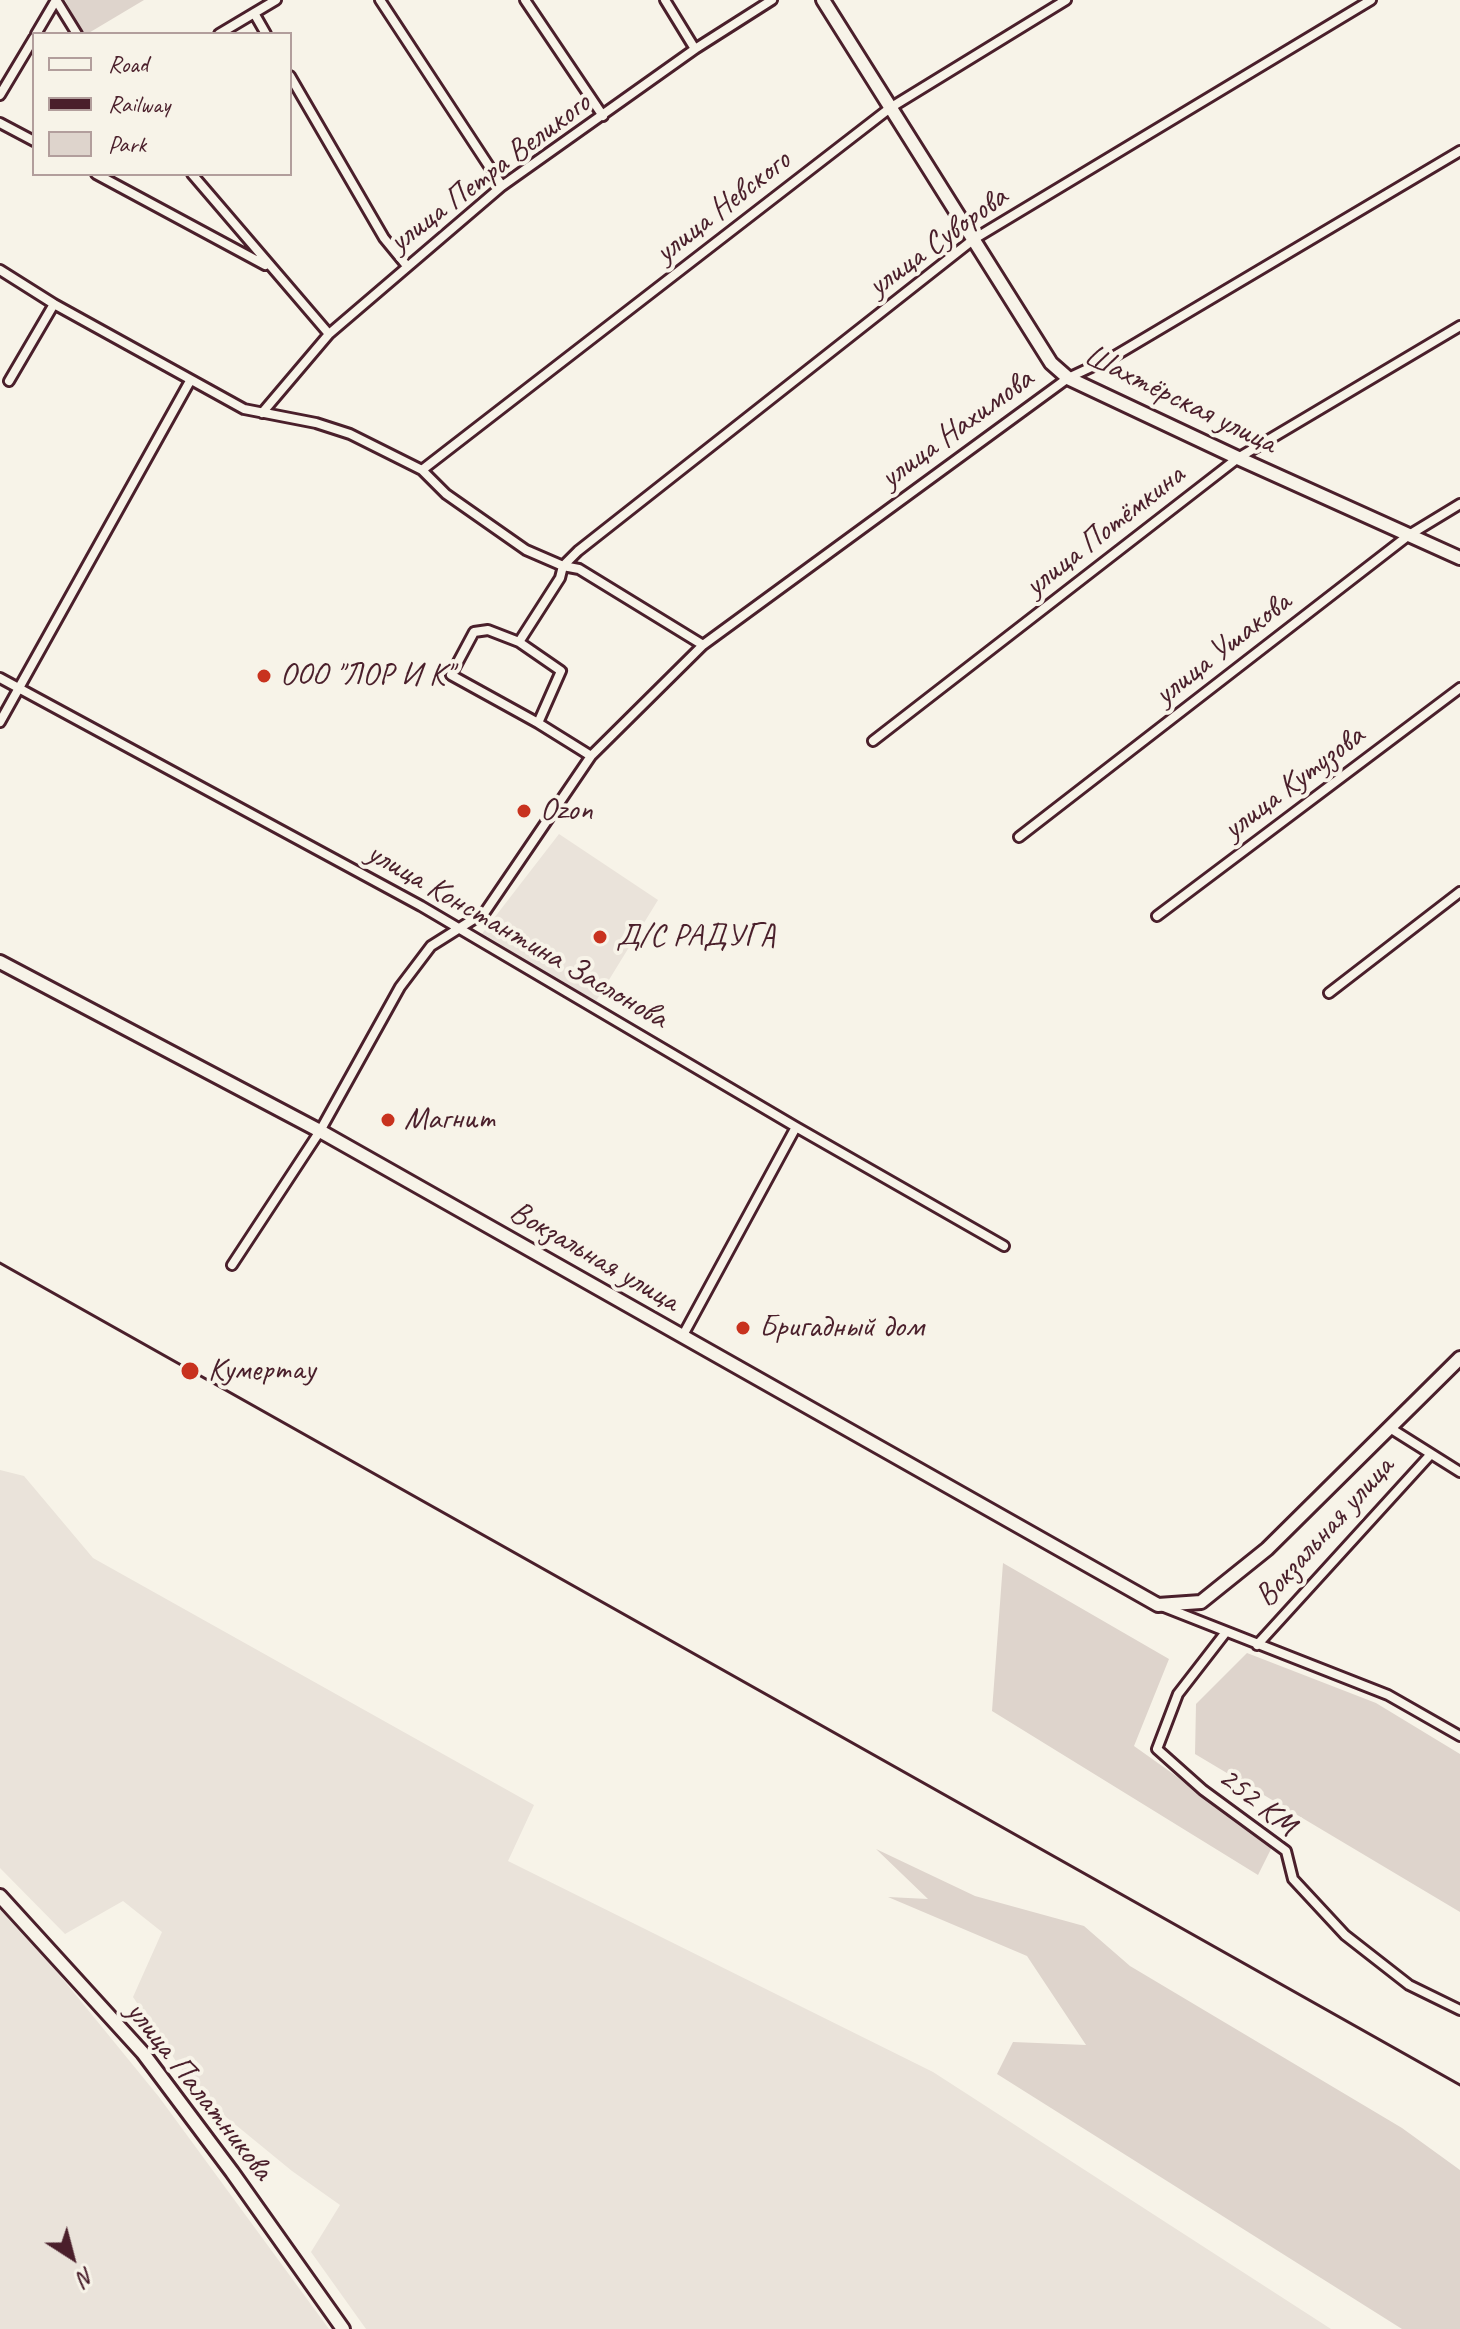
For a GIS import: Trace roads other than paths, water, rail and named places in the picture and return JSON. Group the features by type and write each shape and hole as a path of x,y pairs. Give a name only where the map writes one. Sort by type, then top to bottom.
{"main road":[{"name":"Шахтёрская улица","path":"823,0 1051,363 1068,378 1460,558"},
{"name":"Вокзальная улица","path":"0,962 320,1131 1158,1605"},
{"path":"1158,1605 1201,1602 1267,1549 1460,1358"},
{"name":"улица Палатникова","path":"0,1896 143,2053 343,2329"}],"street":[{"path":"37,32 56,0 76,32"},
{"path":"222,32 276,0"},
{"path":"380,0 502,186"},
{"path":"525,0 603,116"},
{"path":"665,0 695,49"},
{"name":"улица Петра Великого","path":"262,413 329,334 502,186 695,49 772,0"},
{"name":"улица Невского","path":"422,470 890,108 1066,0"},
{"name":"улица Суворова","path":"563,566 974,239 1371,0"},
{"path":"254,13 265,32"},
{"path":"0,95 32,41"},
{"path":"292,79 384,238 407,266"},
{"path":"0,123 32,140"},
{"name":"улица Нахимова","path":"232,1265 320,1131 400,987 431,946 485,912 591,756 703,645 1068,378 1113,357 1460,151"},
{"path":"100,176 270,267"},
{"path":"194,176 329,334"},
{"path":"0,270 54,304 244,409 316,423 350,434 422,470 446,494 526,550 563,566 579,569 703,645"},
{"path":"9,381 54,304"},
{"name":"улица Потёмкина","path":"873,741 1238,458 1460,326"},
{"path":"0,722 190,381"},
{"name":"улица Ушакова","path":"1019,837 1409,535 1460,504"},
{"path":"519,642 560,578 563,566"},
{"path":"538,723 561,671 519,642 488,630 474,632 451,675 591,756"},
{"name":"улица Константина Заслонова","path":"0,678 407,898 1004,1246"},
{"name":"улица Кутузова","path":"1157,916 1460,688"},
{"path":"1329,993 1460,892"},
{"path":"682,1337 796,1127"},
{"path":"1390,1428 1460,1472"},
{"name":"Вокзальная улица","path":"1257,1645 1431,1454"},
{"path":"1158,1605 1388,1695 1460,1736"},
{"name":"252 КМ","path":"1226,1632 1178,1694 1157,1749 1203,1790 1286,1851 1293,1879 1345,1935 1409,1985 1460,2010"}],"railway":[{"path":"0,1263 1460,2085"}],"place":[{"name":"ООО \"ЛОР И К\"","path":"264,676"},
{"name":"Ozon","path":"524,811"},
{"name":"Д/С РАДУГА","path":"600,937"},
{"name":"Магнит","path":"388,1120"},
{"name":"Бригадный дом","path":"743,1328"},
{"name":"Кумертау","path":"190,1371"}]}
